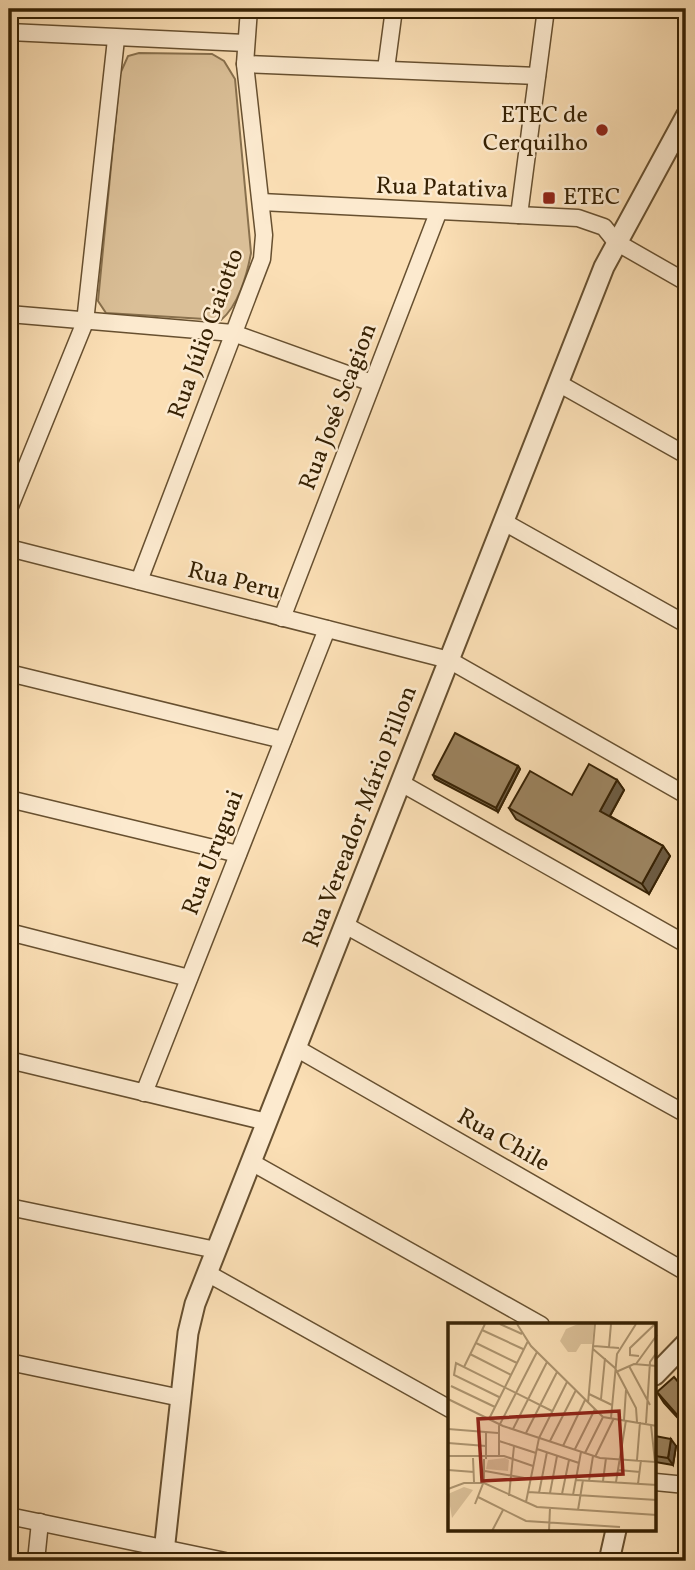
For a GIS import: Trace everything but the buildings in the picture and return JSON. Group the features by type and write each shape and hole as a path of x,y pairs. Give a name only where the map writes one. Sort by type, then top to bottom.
{"street":[{"name":"Rua Júlio Gaiotto","path":"139,581 262,259 261,202 245,64 249,9"},
{"path":"386,69 394,9"},
{"path":"519,215 546,9"},
{"path":"9,32 245,43"},
{"path":"9,509 85,322 116,39"},
{"path":"245,64 537,76"},
{"name":"Rua Vereador Mário Pillon","path":"164,1555 188,1333 207,1273 616,242 686,116"},
{"name":"Rua Patativa","path":"261,202 578,218 604,227 616,242 686,282"},
{"name":"Rua José Scagion","path":"282,618 438,213"},
{"path":"9,314 233,333 372,383"},
{"path":"558,383 686,455"},
{"path":"504,522 686,624"},
{"name":"Rua Peru","path":"9,548 449,660 686,795"},
{"name":"Rua Uruguai","path":"144,1093 327,629"},
{"path":"9,673 283,740"},
{"path":"401,783 686,944"},
{"path":"9,799 238,854"},
{"path":"345,925 686,1114"},
{"path":"9,932 189,978"},
{"name":"Rua Chile","path":"296,1048 686,1272"},
{"path":"9,1060 267,1122"},
{"path":"251,1162 537,1323"},
{"path":"9,1207 216,1250"},
{"path":"207,1273 448,1408"},
{"path":"656,1374 686,1343"},
{"path":"9,1362 181,1398"},
{"path":"656,1482 686,1485"},
{"path":"9,1516 164,1555 225,1561"},
{"path":"36,1561 40,1522"},
{"path":"609,1561 615,1532"}],"shaded area":[{"path":"139,53 212,54 224,61 235,79 251,253 237,298 221,320 106,313 98,301 120,74 128,56"}],"place":[{"name":"ETEC de Cerquilho","path":"602,130"},
{"name":"ETEC","path":"549,198"}]}
